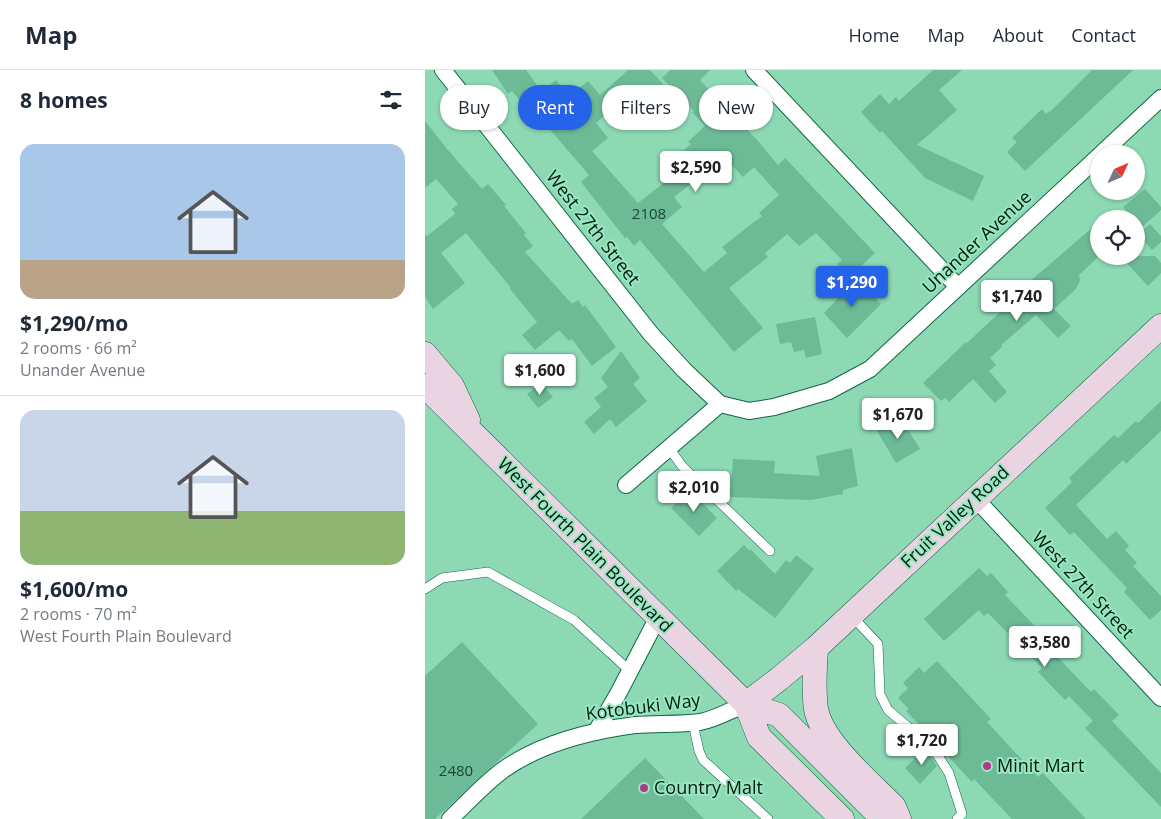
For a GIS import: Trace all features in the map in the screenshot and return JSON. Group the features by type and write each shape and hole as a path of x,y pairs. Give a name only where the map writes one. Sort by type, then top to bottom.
{"main road":[{"name":"Fruit Valley Road","path":"745,704 779,680 817,648 975,498 1161,326"},
{"path":"425,354 452,386 477,437"},
{"name":"West Fourth Plain Boulevard","path":"426,388 745,704 759,737 842,819"},
{"path":"817,648 816,709 825,734 894,807 899,819"},
{"name":"West Fourth Plain Boulevard","path":"745,704 779,715 883,819"}],"street":[{"name":"West 27th Street","path":"443,70 651,334 684,370 720,404"},
{"path":"753,70 958,287"},
{"name":"Unander Avenue","path":"1111,145 1161,98"},
{"name":"Unander Avenue","path":"720,404 749,411 774,407 829,391 870,369 1090,164"},
{"path":"626,485 720,404"},
{"name":"West 27th Street","path":"975,498 1161,698"},
{"path":"596,732 658,617"},
{"name":"Kotobuki Way","path":"450,819 493,778 516,762 554,744 596,732 638,725 693,723 711,719 745,704"}],"lane":[{"path":"669,448 682,466 770,551"},
{"path":"425,589 442,578 488,572 574,620 630,671"},
{"path":"851,615 879,644 880,694 888,710 933,748 949,773 963,817"},
{"path":"693,723 699,751 703,760 768,819"}],"building":[{"path":"492,70 526,70 537,85 518,85 518,98 512,91 508,94 508,85 502,85"},
{"path":"628,70 650,70 663,84 611,85"},
{"path":"670,70 710,70 700,80 705,85 699,85 699,120 689,106 689,85 669,85 662,78"},
{"path":"933,70 962,70 939,90 957,110 917,145 984,176 973,201 925,178 882,131 880,133 861,112 880,94 889,104 896,97 899,101"},
{"path":"1092,70 1133,70 1025,171 1007,152 1017,142 1012,138 1042,109 1046,114 1050,112"},
{"path":"556,80 560,85 550,85"},
{"path":"588,81 591,85 583,85"},
{"path":"592,86 600,95 602,93 602,118 596,123 608,138 592,151 638,203 669,179 665,174 685,158 681,153 691,144 688,142 701,130 748,130 778,165 785,158 875,253 850,277 837,264 842,260 816,233 799,246 787,234 765,253 768,257 729,288 763,328 734,352 640,240 634,246 627,237 625,238 581,182 589,175 550,130 592,130","holes":["729,162 743,177 754,167 779,195 759,213 762,216 722,247 727,253 704,272 662,224 682,207 674,197 702,175 708,182"]},
{"path":"425,121 482,189 488,184 506,205 504,206 526,233 524,235 533,246 525,252 572,304 578,300 583,307 585,305 616,347 592,366 572,339 569,341 559,330 535,350 522,335 537,322 466,233 441,253 465,283 433,309 425,297 425,234 427,236 455,214 452,209 458,204 436,179 425,188"},
{"path":"1145,189 1161,207 1161,210 1145,224 1145,210 1126,210 1123,207 1132,200 1145,200"},
{"path":"1150,224 1161,236 1161,242 1152,250 1145,242 1145,229"},
{"path":"1090,230 1090,265 1079,275 1080,280 1076,289 1054,309 1071,326 1058,338 1036,315 1001,345 1002,347 990,358 996,365 989,371 1007,392 995,403 973,379 949,402 945,398 941,401 923,383 1013,300 1036,276"},
{"path":"1145,256 1155,256 1161,263 1161,273 1148,286 1128,265 1145,265"},
{"path":"857,278 881,304 847,338 824,313"},
{"path":"815,317 822,354 806,358 804,350 794,352 791,342 780,344 776,324"},
{"path":"621,351 640,378 633,384 647,401 616,427 610,419 594,434 584,422 601,407 594,398 608,387 601,378"},
{"path":"541,383 553,397 538,408 527,394"},
{"path":"1161,401 1161,431 1126,464 1123,460 1076,505 1107,539 1116,531 1129,546 1125,550 1137,563 1133,566 1161,596 1161,610 1150,620 1124,592 1127,588 1074,532 1070,535 1045,508 1072,482 1069,478 1114,435 1118,438 1136,421 1138,423"},
{"path":"900,417 920,449 896,463 877,431"},
{"path":"852,448 858,486 843,490 843,494 811,500 730,497 733,459 775,461 774,473 820,476 816,456"},
{"path":"690,490 717,518 699,536 671,508"},
{"path":"744,545 775,574 786,560 790,563 796,555 814,569 775,618 738,589 736,591 717,571"},
{"path":"979,568 987,576 991,573 1008,592 1005,595 1051,643 1047,646 1091,692 1094,689 1119,715 1112,721 1161,773 1161,807 1085,728 1093,721 1069,696 1065,700 1038,672 1042,668 988,613 984,616 979,610 944,641 924,619"},
{"path":"462,642 538,724 435,819 425,819 425,676"},
{"path":"937,661 991,719 987,722 1038,777 1043,773 1086,819 1012,819 974,779 972,782 948,756 946,757 937,743 906,711 909,709 898,698 908,688 903,683 919,667 924,673"},
{"path":"924,749 937,766 920,784 905,768"},
{"name":"Country Malt","path":"645,758 704,819 581,819"}],"place":[{"name":"Minit Mart","path":"987,766"},
{"name":"Country Malt","path":"644,788"}]}
